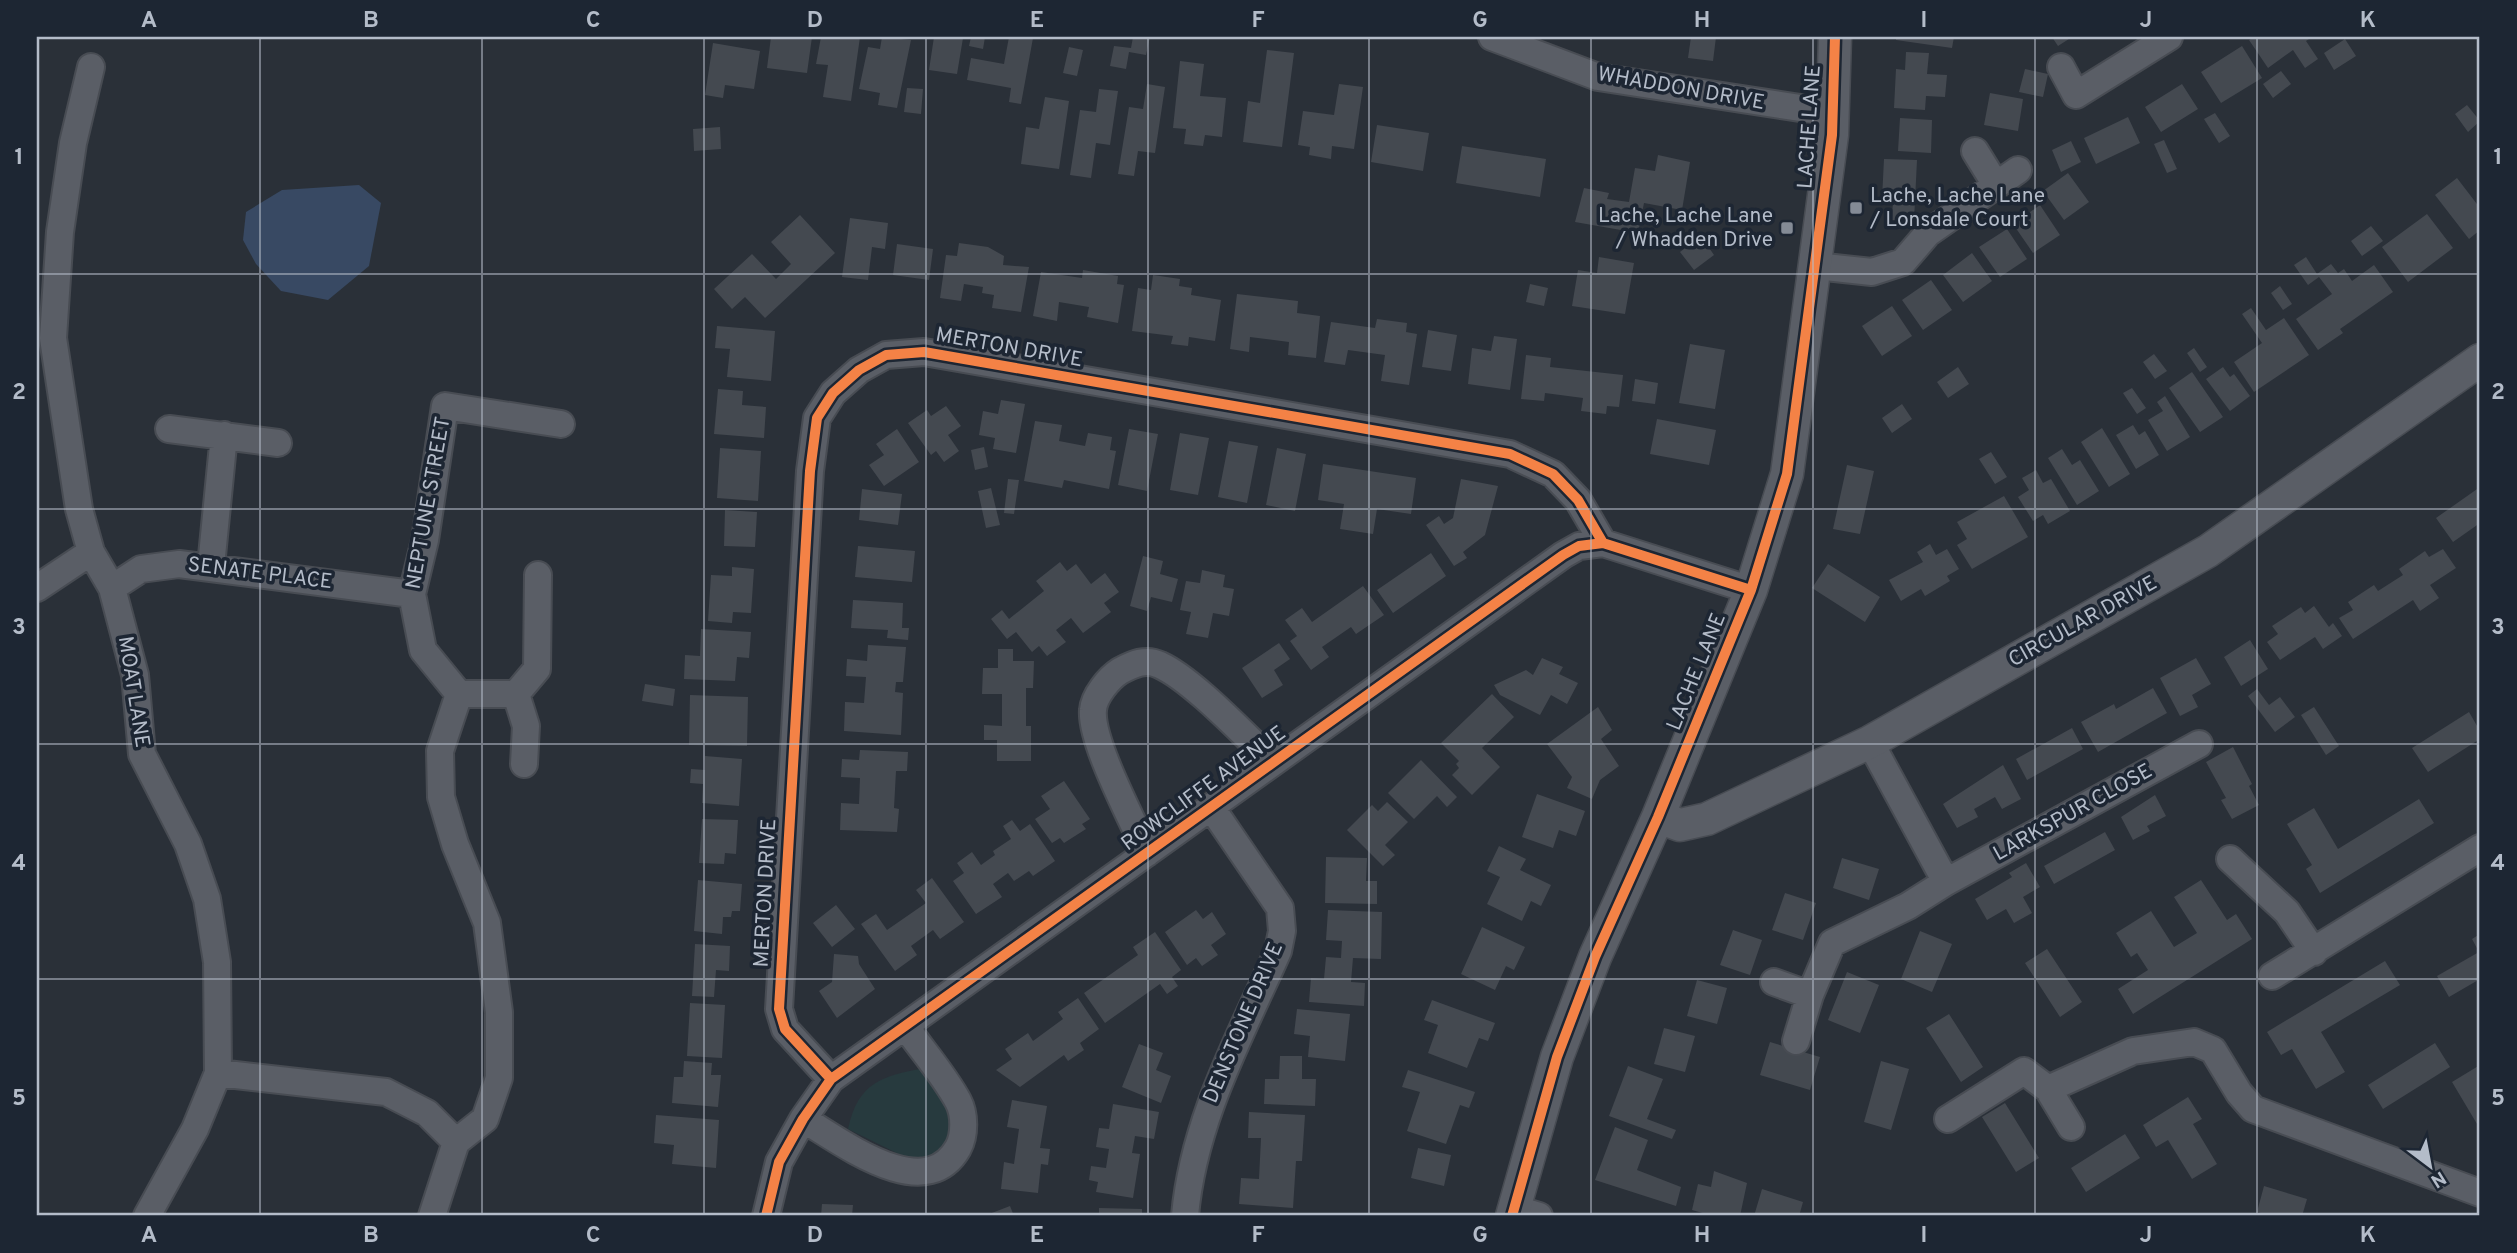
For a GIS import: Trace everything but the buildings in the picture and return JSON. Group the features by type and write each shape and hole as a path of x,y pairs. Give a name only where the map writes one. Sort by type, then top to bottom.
{"street":[{"name":"WHADDON DRIVE","path":"1492,37 1598,77 1833,113"},
{"name":"LACHE LANE","path":"1521,1213 1557,1057 1595,957 1658,817 1751,590 1787,474 1816,266 1833,113 1835,37"},
{"path":"2061,67 2076,95 2169,37"},
{"name":"MOAT LANE","path":"91,67 73,143 60,232 53,338 79,509 91,552 112,588 135,676 142,754 188,844 207,899 218,962 218,1073 195,1129 147,1216"},
{"path":"1975,150 1996,185"},
{"path":"1816,266 1872,272 1902,262 1928,233 2018,170"},
{"name":"MERTON DRIVE","path":"831,1079 785,1029 779,1009 810,471 817,418 833,393 859,370 886,355 924,352 1510,454 1553,474 1578,500 1603,543"},
{"name":"CIRCULAR DRIVE","path":"1658,817 1680,825 1707,819 1870,742 2208,551 2480,360"},
{"name":"NEPTUNE STREET","path":"459,694 423,650 412,594 425,540 445,406 561,424"},
{"path":"169,429 278,443"},
{"path":"211,566 224,435"},
{"path":"1603,543 1751,590"},
{"name":"ROWCLIFFE AVENUE","path":"766,1216 779,1162 803,1119 831,1079 1563,555 1579,547 1603,543"},
{"path":"37,588 91,552"},
{"name":"SENATE PLACE","path":"112,588 141,569 179,564 211,566 412,594"},
{"path":"432,1216 456,1142 485,1119 499,1077 499,1012 486,923 454,844 441,797 440,751 459,694 516,694 537,669 538,575"},
{"name":"ROWCLIFFE AVENUE","path":"1147,853 1098,740 1093,709 1099,694 1115,674 1139,662 1158,664 1220,713 1273,762"},
{"path":"516,694 526,726 524,764"},
{"path":"1870,742 1946,882"},
{"name":"LARKSPUR CLOSE","path":"1796,1041 1810,995 1832,943 1908,906 1946,882 2199,744"},
{"name":"DENSTONE DRIVE","path":"1185,1216 1189,1174 1211,1102 1278,951 1282,931 1280,908 1211,807"},
{"path":"2272,976 2480,848"},
{"path":"2230,859 2287,912 2314,952"},
{"path":"1774,982 1810,995"},
{"path":"803,1119 880,1163 915,1174 932,1171 947,1162 962,1138 959,1102 905,1026"},
{"path":"2048,1089 2133,1051 2194,1042 2213,1050 2239,1093 2253,1109 2480,1193"},
{"path":"1948,1119 2024,1071 2048,1089 2071,1126"},
{"path":"218,1073 270,1076 386,1092 427,1113 456,1142"}],"green space":[{"path":"925,1068 946,1102 955,1139 947,1149 917,1163 848,1129 852,1113 865,1091 884,1078"}],"water":[{"path":"359,185 381,203 369,266 328,300 281,291 256,264 243,240 246,212 282,190"}],"cycle path":[{"path":"1512,1216 1557,1057 1595,957 1658,817 1751,590 1787,474 1832,135 1835,37"},
{"path":"831,1079 785,1029 779,1009 810,471 817,418 833,393 859,370 886,355 924,352 1510,454 1553,474 1578,500 1603,543"},
{"path":"766,1216 779,1162 803,1119 831,1079 1563,555 1579,546 1603,543 1751,590"}],"place":[{"name":"Lache, Lache Lane / Lonsdale Court","path":"1856,208"},
{"name":"Lache, Lache Lane / Whadden Drive","path":"1787,228"}]}
